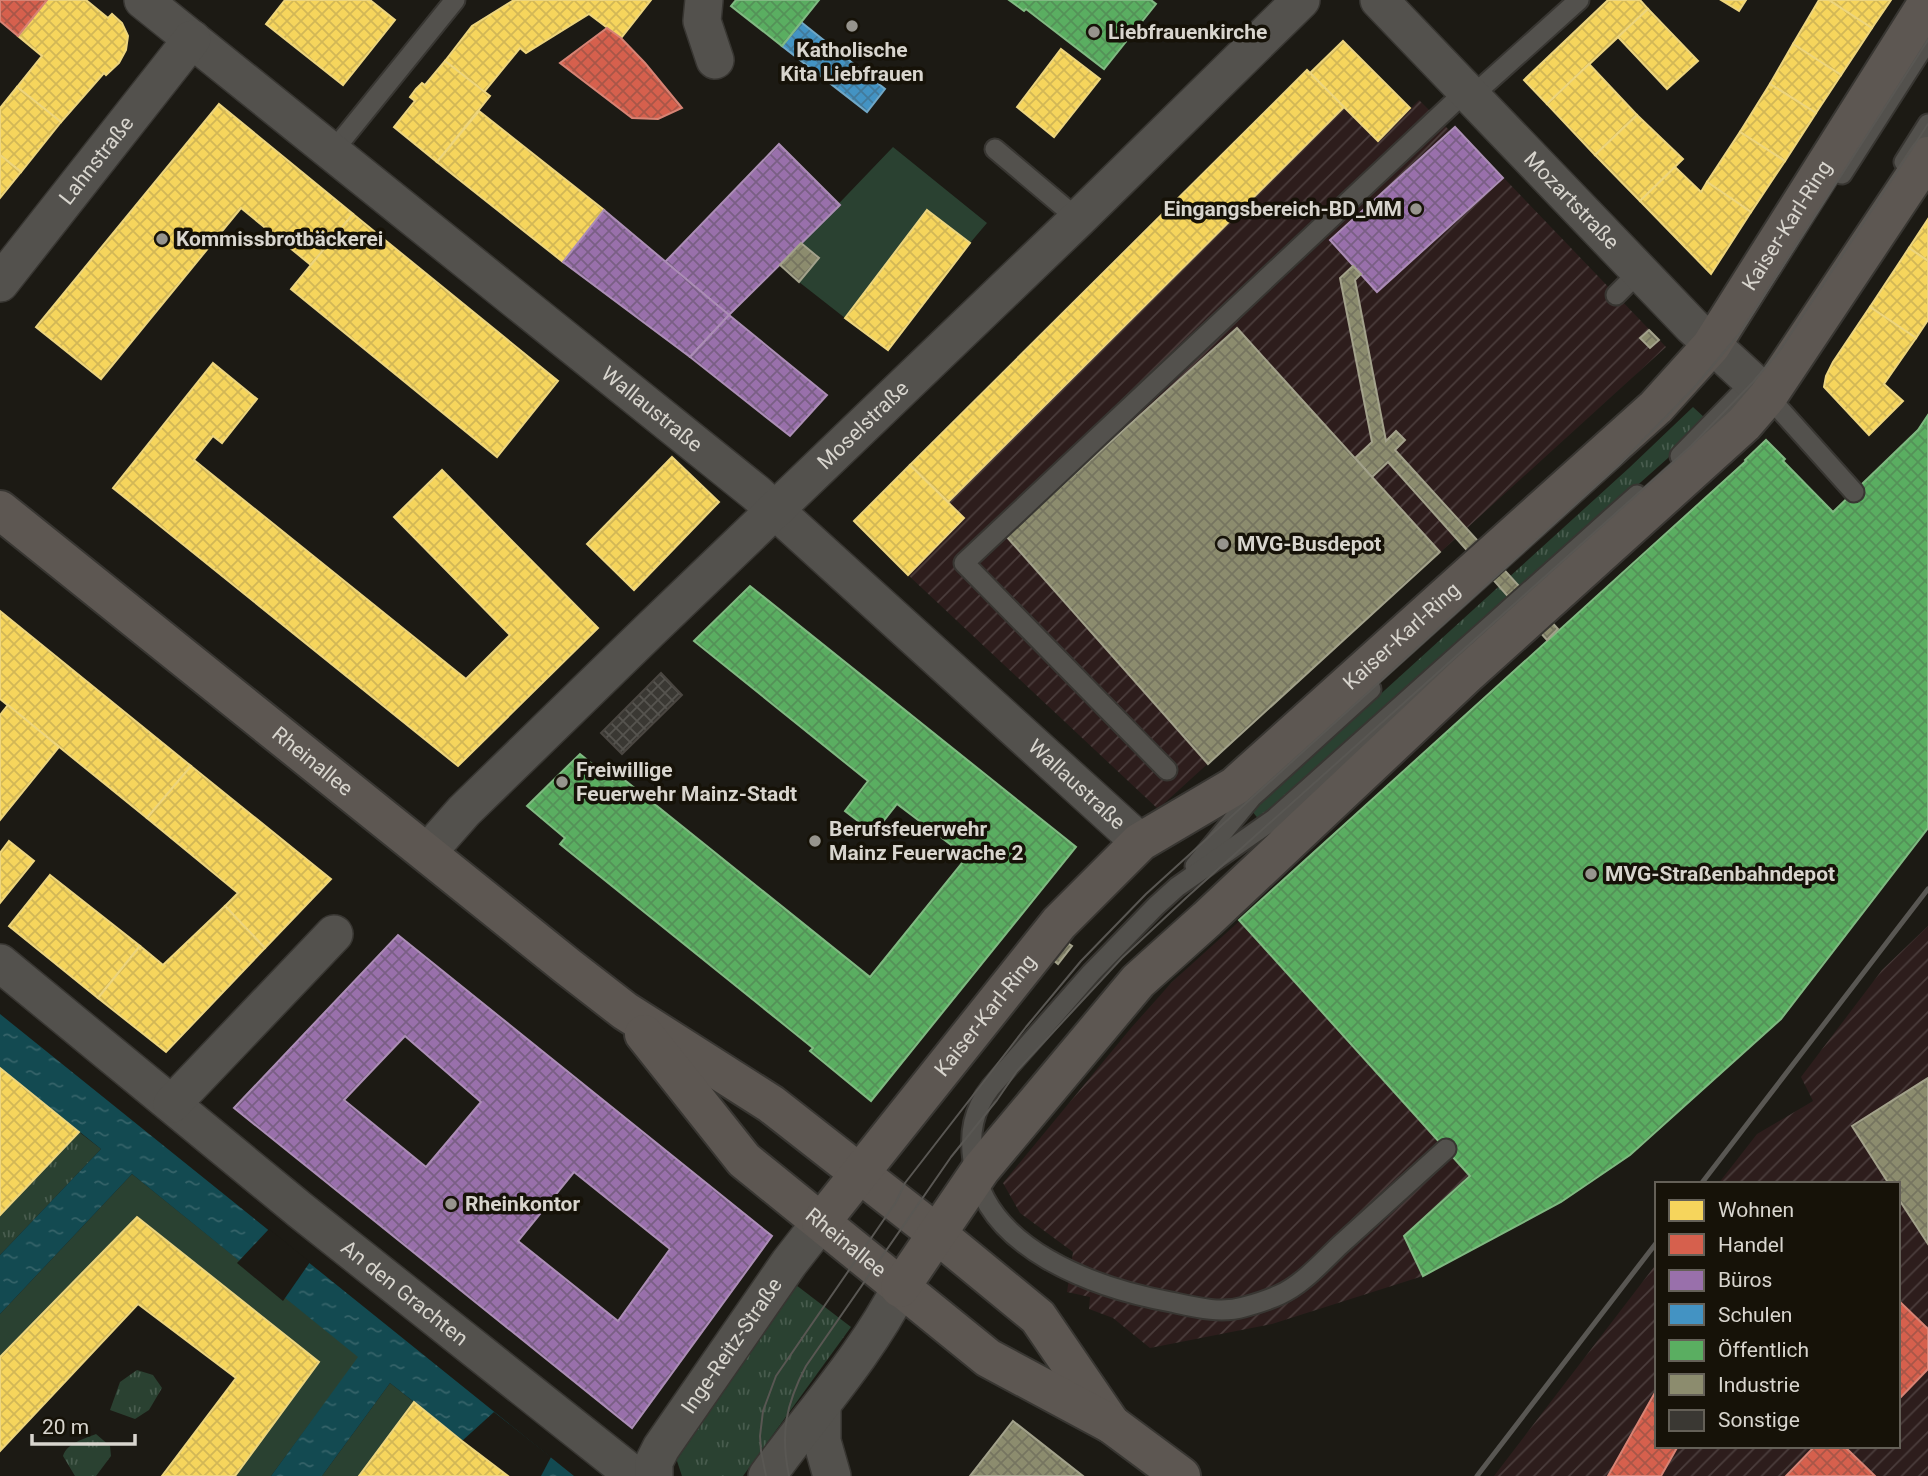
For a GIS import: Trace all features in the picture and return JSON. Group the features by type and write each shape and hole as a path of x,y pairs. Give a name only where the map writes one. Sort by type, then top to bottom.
{"street":[{"name":"Wallaustraße","path":"143,0 776,510 1140,842"},
{"path":"704,0 702,21 715,60"},
{"name":"Moselstraße","path":"427,853 484,792 1301,0"},
{"name":"Mozartstraße","path":"1379,0 1469,94 1628,284 1717,351 1761,389"},
{"name":"Kaiser-Karl-Ring","path":"821,1222 1059,923 1140,842 1235,786 1717,351 1928,2"},
{"name":"Lahnstraße","path":"0,283 192,39"},
{"path":"767,1476 822,1406 874,1332 900,1288 975,1178 1138,981 1466,675 1744,424 1761,389 1928,156"},
{"name":"Rheinallee","path":"0,510 625,1011 771,1104 1038,1317 1111,1424"},
{"path":"172,1104 334,934"},
{"name":"An den Grachten","path":"0,963 300,1210 559,1417 631,1473 640,1476"},
{"name":"Rheinallee","path":"625,1011 744,1160 988,1358 1111,1424 1181,1476"},
{"name":"Inge-Reitz-Straße","path":"654,1476 654,1462 661,1448 789,1263 821,1222"},
{"path":"822,1406 822,1441 832,1476"}],"lane":[{"path":"333,151 456,0"},
{"path":"1167,770 964,563 1469,94 1579,0"},
{"name":"Kaiser-Karl-Ring","path":"1456,612 1660,426 1717,351 1740,333 1928,40"},
{"path":"1671,465 1761,389 1780,350 1928,124"},
{"path":"996,149 1078,219"},
{"path":"1761,389 1854,492"},
{"name":"Kaiser-Karl-Ring","path":"1446,1149 1310,1273 1281,1294 1241,1308 1206,1309 1124,1292 1070,1270 1033,1251 1008,1231 989,1209 975,1178 971,1131 981,1100 991,1087 1091,973 1156,906 1177,887 1274,819 1650,484"},
{"name":"Kaiser-Karl-Ring","path":"1177,887 1252,797 1385,677"}],"shaded area":[{"name":"MVG-Busdepot","path":"1419,100 1450,131 1455,127 1666,347 1158,809 908,575 964,519 948,502 1344,107 1378,140"},
{"name":"MVG-Straßenbahndepot","path":"1928,415 1928,828 1781,1019 1630,1155 1561,1202 1423,1276 1272,1324 1150,1348 1113,1318 1089,1309 1090,1297 1067,1292 1073,1252 1020,1213 1003,1183 1172,982 1766,441 1785,459 1783,462 1833,511 1918,430"},
{"path":"1928,926 1928,1476 1494,1476 1655,1266 1655,1448 1900,1448 1900,1182 1720,1182 1757,1134 1813,1101 1801,1077 1882,970"}],"green space":[{"path":"893,147 987,223 970,243 928,211 845,318 799,282 819,258 801,243"},
{"path":"1693,407 1705,418 1668,458 1260,821 1252,811"},
{"path":"79,1132 101,1149 0,1255 0,1215"},
{"path":"132,1174 359,1357 271,1476 235,1476 319,1362 137,1217 0,1357 0,1314"},
{"path":"796,1285 851,1327 743,1476 682,1476 677,1461 677,1448"},
{"path":"137,1370 153,1375 162,1388 149,1410 135,1419 110,1410 120,1382"},
{"path":"390,1383 414,1402 359,1476 322,1476"},
{"path":"96,1434 110,1446 111,1456 96,1476 75,1476 63,1456 65,1452 76,1442"}],"water":[{"path":"0,1014 574,1476 508,1476 390,1383 322,1476 271,1476 358,1357 132,1174 0,1314 0,1255 101,1149 0,1068"}],"pier":[{"path":"269,1229 310,1262 283,1301 237,1263"},
{"path":"494,1412 551,1457 541,1476 508,1476 462,1441"}],"building: Wohnen":[{"path":"47,0 86,0 108,18 112,14 122,23 128,36 126,50 119,63 106,75 104,73 61,122 17,87 42,56 18,36"},
{"path":"285,0 370,0 395,20 343,85 266,24"},
{"path":"514,0 651,0 621,38 589,14 526,53 520,48 484,92 445,61 472,26"},
{"path":"1608,0 1640,0 1648,9 1547,104 1524,80"},
{"path":"1721,0 1746,0 1739,11"},
{"path":"1819,0 1829,0 1872,28 1841,75 1793,44"},
{"path":"1829,0 1891,0 1872,28"},
{"path":"1648,9 1698,61 1667,89 1618,37"},
{"path":"1343,41 1410,108 1378,141 1310,73"},
{"path":"1793,44 1841,75 1816,113 1770,84"},
{"path":"1061,49 1100,79 1054,137 1017,107"},
{"path":"445,61 490,96 437,162 394,127 415,101 410,97 416,89 422,83 425,85"},
{"path":"1589,64 1637,115 1595,155 1547,104"},
{"path":"1307,70 1344,107 948,502 910,465"},
{"path":"1770,84 1816,113 1785,161 1740,132"},
{"path":"17,87 61,122 21,172 0,155 0,108"},
{"name":"Kommissbrotbäckerei","path":"219,104 353,214 311,265 241,208 101,379 36,327"},
{"path":"479,111 604,210 563,262 437,162"},
{"path":"1637,115 1683,159 1640,201 1595,155"},
{"path":"1740,132 1785,161 1751,212 1707,182"},
{"path":"0,155 21,172 0,198"},
{"path":"1675,167 1701,192 1707,182 1751,212 1711,274 1640,201"},
{"path":"927,210 970,243 888,350 845,318"},
{"path":"353,214 558,381 497,457 291,289"},
{"path":"1928,219 1928,261 1909,248"},
{"path":"1909,248 1928,261 1928,320 1916,338 1870,307"},
{"path":"1870,307 1916,338 1884,384 1903,401 1869,435 1824,387 1833,362"},
{"path":"213,363 257,399 222,443 213,436 194,460 466,679 510,635 394,517 442,470 598,628 458,766 113,488"},
{"path":"672,457 719,502 634,590 587,544"},
{"path":"910,465 964,518 908,575 854,521"},
{"path":"0,611 191,766 147,818 0,699"},
{"path":"8,705 59,747 0,820 0,715"},
{"path":"191,766 331,879 265,948 225,906 238,893 147,818"},
{"path":"9,841 34,861 0,903 0,853"},
{"path":"50,875 140,946 98,998 9,926"},
{"path":"225,906 265,948 166,1052 98,998 140,946 163,965"},
{"path":"0,1068 79,1132 0,1215"},
{"path":"137,1217 319,1362 235,1476 162,1476 236,1378 138,1304 0,1451 0,1357"},
{"path":"414,1402 462,1441 508,1476 359,1476"}],"building: Handel":[{"path":"0,0 47,0 18,36 0,21"},
{"path":"607,28 621,38 645,63 682,108 658,119 632,118 560,63"},
{"path":"1900,1302 1928,1329 1928,1369 1900,1398"},
{"path":"1655,1393 1655,1448 1677,1448 1661,1476 1608,1476"},
{"path":"1813,1448 1846,1448 1875,1476 1786,1476"}],"building: Büros":[{"name":"Eingangsbereich-BD_MM","path":"1455,127 1503,178 1377,292 1330,240"},
{"path":"779,144 840,205 729,315 665,262"},
{"path":"604,210 729,315 690,357 563,262"},
{"path":"729,315 827,395 790,436 690,357"},
{"name":"Rheinkontor","path":"398,935 772,1236 632,1428 234,1108","holes":["405,1036 481,1102 426,1167 344,1100","574,1172 670,1249 618,1321 518,1241"]}],"building: Schulen":[{"path":"801,22 885,89 867,112 782,46"}],"building: Öffentlich":[{"path":"736,0 819,0 782,46 731,6"},
{"name":"Liebfrauenkirche","path":"1009,0 1151,0 1156,4 1104,69 1026,9 1024,11"},
{"name":"MVG-Straßenbahndepot","path":"1928,415 1928,828 1781,1019 1630,1155 1561,1202 1423,1276 1404,1236 1470,1176 1239,920 1766,440 1833,512 1918,430"},
{"path":"750,586 1076,847 871,1101 810,1051 813,1048 560,844 565,838 527,806 580,754 612,780 617,774 870,977 967,857 897,804 874,833 845,811 868,781 694,641"}],"building: Industrie":[{"path":"801,243 819,258 799,282 780,265"},
{"path":"1353,266 1361,274 1355,280 1386,441 1396,431 1405,440 1395,450 1558,629 1547,640 1388,462 1372,477 1355,458 1372,442 1340,278"},
{"name":"MVG-Busdepot","path":"1237,328 1440,552 1208,764 1006,536"},
{"path":"1649,330 1659,340 1650,348 1640,338"},
{"path":"1066,942 1072,946 1058,964 1052,959"},
{"path":"1928,1078 1928,1244 1900,1201 1900,1182 1888,1182 1852,1126"},
{"path":"1013,1421 1083,1476 970,1476"}],"building: Sonstige":[{"path":"661,673 682,695 622,754 601,733"}],"tram line":[{"path":"766,1476 760,1436 763,1411 776,1376 896,1202 905,1183 1026,1027 1081,961 1146,894 1619,465 1694,388 1740,333 1928,40"},
{"path":"789,1476 785,1446 789,1406 806,1366 951,1157 1017,1071 1122,958 1187,897 1691,446 1753,382 1780,350 1928,124"}],"railway":[{"path":"1703,1182 1928,889"},
{"path":"1477,1476 1655,1245"}],"place":[{"name":"Katholische Kita Liebfrauen","path":"852,26"},
{"name":"Liebfrauenkirche","path":"1094,32"},
{"name":"Eingangsbereich-BD_MM","path":"1416,209"},
{"name":"Kommissbrotbäckerei","path":"162,239"},
{"name":"MVG-Busdepot","path":"1223,544"},
{"name":"Freiwillige Feuerwehr Mainz-Stadt","path":"562,782"},
{"name":"Berufsfeuerwehr Mainz Feuerwache 2","path":"815,841"},
{"name":"MVG-Straßenbahndepot","path":"1591,874"},
{"name":"Rheinkontor","path":"451,1204"}]}
